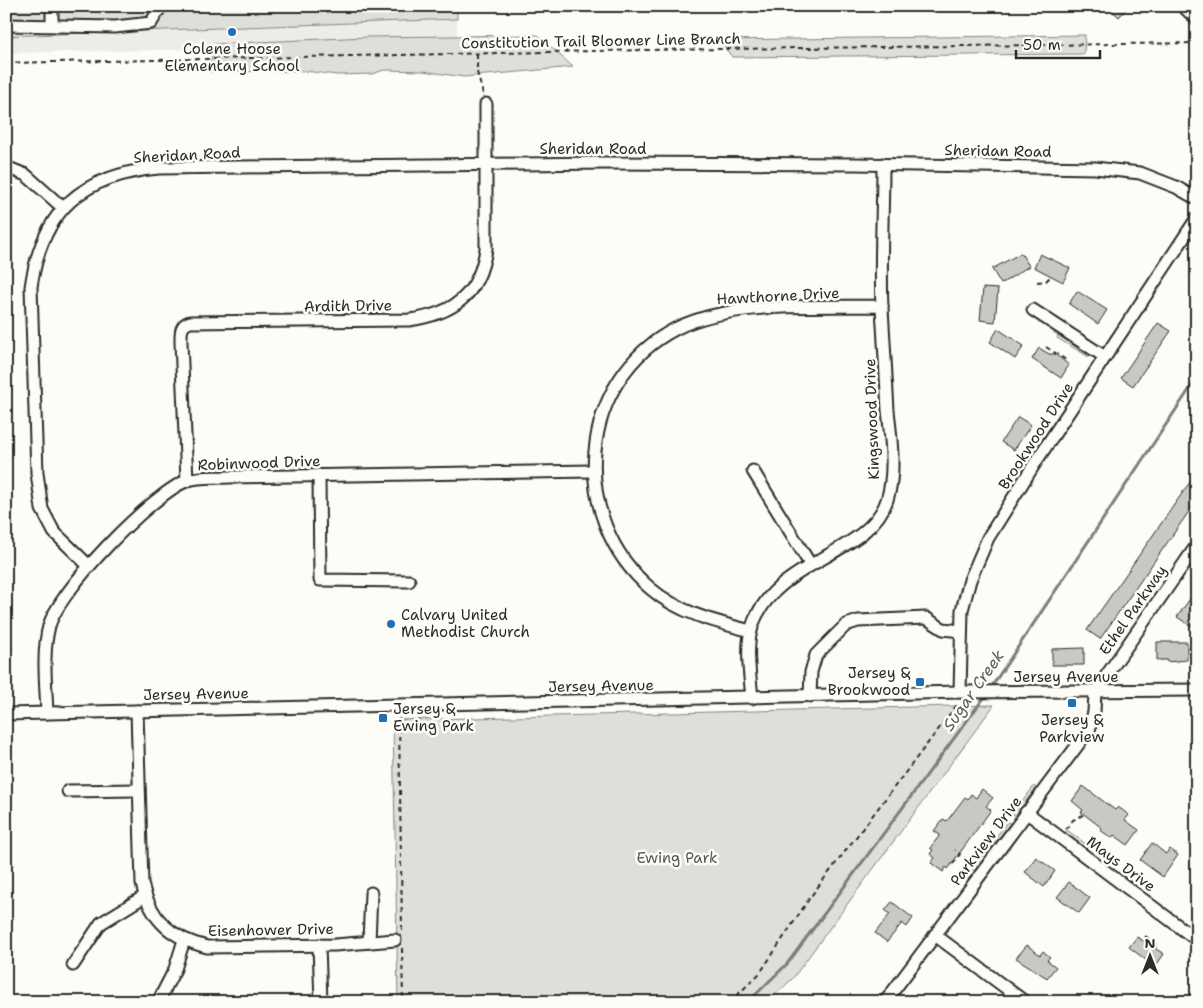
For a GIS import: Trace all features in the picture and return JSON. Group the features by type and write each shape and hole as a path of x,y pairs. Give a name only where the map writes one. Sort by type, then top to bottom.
{"main road":[{"path":"1185,6 1197,17"}],"street":[{"path":"52,6 52,25"},
{"path":"6,25 115,26 151,23 161,6"},
{"name":"Ardith Drive","path":"187,481 181,342 182,326 190,322 410,320 432,317 448,310 470,291 477,281 486,249 486,104"},
{"name":"Sheridan Road","path":"62,207 107,178 140,170 485,165 883,164 1116,169 1157,179 1197,199"},
{"name":"Kingswood Drive","path":"752,698 750,666 751,631 756,617 777,590 810,564 863,533 880,517 887,502 891,477 891,451 882,306 883,164"},
{"path":"6,167 26,175 62,207 43,239 35,258 31,287 37,474 42,509 47,520 66,545 89,566"},
{"name":"Brookwood Drive","path":"964,692 960,631 962,610 970,580 988,538 1197,218"},
{"name":"Hawthorne Drive","path":"751,631 684,610 652,590 620,556 605,527 596,497 592,471 598,427 614,390 642,354 676,329 703,317 730,311 882,306"},
{"path":"1033,310 1105,357"},
{"name":"Robinwood Drive","path":"47,713 49,628 61,601 89,566 155,500 187,481 203,478 319,475 592,471"},
{"path":"753,471 810,564"},
{"path":"319,475 320,580 409,581"},
{"name":"Ethel Parkway","path":"1095,692 1197,545"},
{"path":"810,696 811,672 816,655 846,625 858,621 926,618 943,629 960,631"},
{"name":"Jersey Avenue","path":"6,714 964,692 1197,690"},
{"name":"Parkview Drive","path":"885,1002 1089,730 1094,712 1095,692"},
{"name":"Eisenhower Drive","path":"137,711 140,869 146,896 161,924 184,940 216,948 400,940"},
{"path":"68,791 138,790"},
{"name":"Mays Drive","path":"1026,812 1197,940"},
{"path":"369,942 371,893"},
{"path":"73,964 100,923 146,896"},
{"path":"935,934 1025,1002"},
{"path":"158,1002 175,969 184,940"},
{"path":"319,945 321,1002"}],"path":[{"name":"Constitution Trail Bloomer Line Branch","path":"6,63 1197,43"},
{"path":"477,54 477,72 486,104"},
{"path":"1037,282 1046,281 1050,277"},
{"path":"1046,347 1066,360"},
{"path":"730,1002 760,973 811,896 957,704"},
{"path":"399,718 400,940 403,1002"},
{"path":"1060,838 1070,823 1083,815"},
{"path":"953,864 960,854 955,850"},
{"path":"1145,936 1158,946 1156,948"}],"shaded area":[{"name":"Colene Hoose Elementary School","path":"6,6 457,6 457,44 6,53"}],"green space":[{"path":"6,6 457,6 457,19 6,36"},
{"path":"538,35 573,67 464,77 423,71 384,70 372,74 337,75 305,71 209,72 214,44 367,37"},
{"path":"1085,35 1084,54 732,57 719,40"},
{"path":"1058,335 1086,354 1089,357 1057,338"},
{"name":"Ewing Park","path":"994,705 793,978 768,1002 398,1002 393,720"},
{"path":"1034,786 1036,788 1015,816 1013,814"},
{"path":"1007,822 1010,823 974,871 972,869"},
{"path":"1067,830 1090,847 1088,850 1065,833"}],"building":[{"path":"1107,6 1129,6 1119,17"},
{"path":"1021,253 1029,266 1001,284 992,269"},
{"path":"1040,254 1070,268 1063,282 1034,267"},
{"path":"983,288 998,289 995,322 980,320"},
{"path":"1077,291 1107,310 1098,324 1069,304"},
{"path":"1158,323 1171,331 1133,386 1121,378"},
{"path":"998,329 1024,346 1015,359 990,342"},
{"path":"1039,348 1049,354 1055,354 1069,365 1061,378 1032,359"},
{"path":"1018,417 1031,425 1014,450 1001,442"},
{"path":"1197,472 1197,500 1100,639 1087,630"},
{"path":"1197,589 1197,617 1191,626 1177,617"},
{"path":"1157,642 1187,642 1187,660 1167,662 1167,660 1157,660"},
{"path":"1084,648 1084,665 1052,665 1052,649"},
{"path":"1083,786 1115,810 1118,807 1129,815 1125,820 1139,830 1128,845 1114,835 1112,838 1100,830 1102,828 1081,812 1083,810 1072,801"},
{"path":"982,789 993,798 986,806 991,810 948,869 946,867 943,872 931,863 935,858 930,854 933,850 930,848 940,835 934,831 943,819 947,821 965,797 968,799 971,794 976,798"},
{"path":"1152,843 1166,854 1170,849 1178,855 1163,877 1140,860"},
{"path":"1036,857 1055,871 1044,887 1025,872"},
{"path":"1069,882 1090,898 1079,913 1057,897"},
{"path":"892,902 913,918 907,927 902,923 887,942 875,933 890,914 885,910"},
{"path":"1137,937 1164,954 1155,967 1129,947"},
{"path":"1027,945 1040,955 1043,951 1050,957 1047,960 1056,967 1047,978 1016,958"}],"waterway":[{"name":"Sugar Creek","path":"990,689 1197,378"},
{"name":"Sugar Creek","path":"748,1002 787,964 986,695"}],"place":[{"name":"Colene Hoose Elementary School","path":"232,32"},
{"name":"Calvary United Methodist Church","path":"391,624"},
{"name":"Jersey & Brookwood","path":"920,682"},
{"name":"Jersey & Parkview","path":"1072,703"},
{"name":"Jersey & Ewing Park","path":"383,718"}]}
